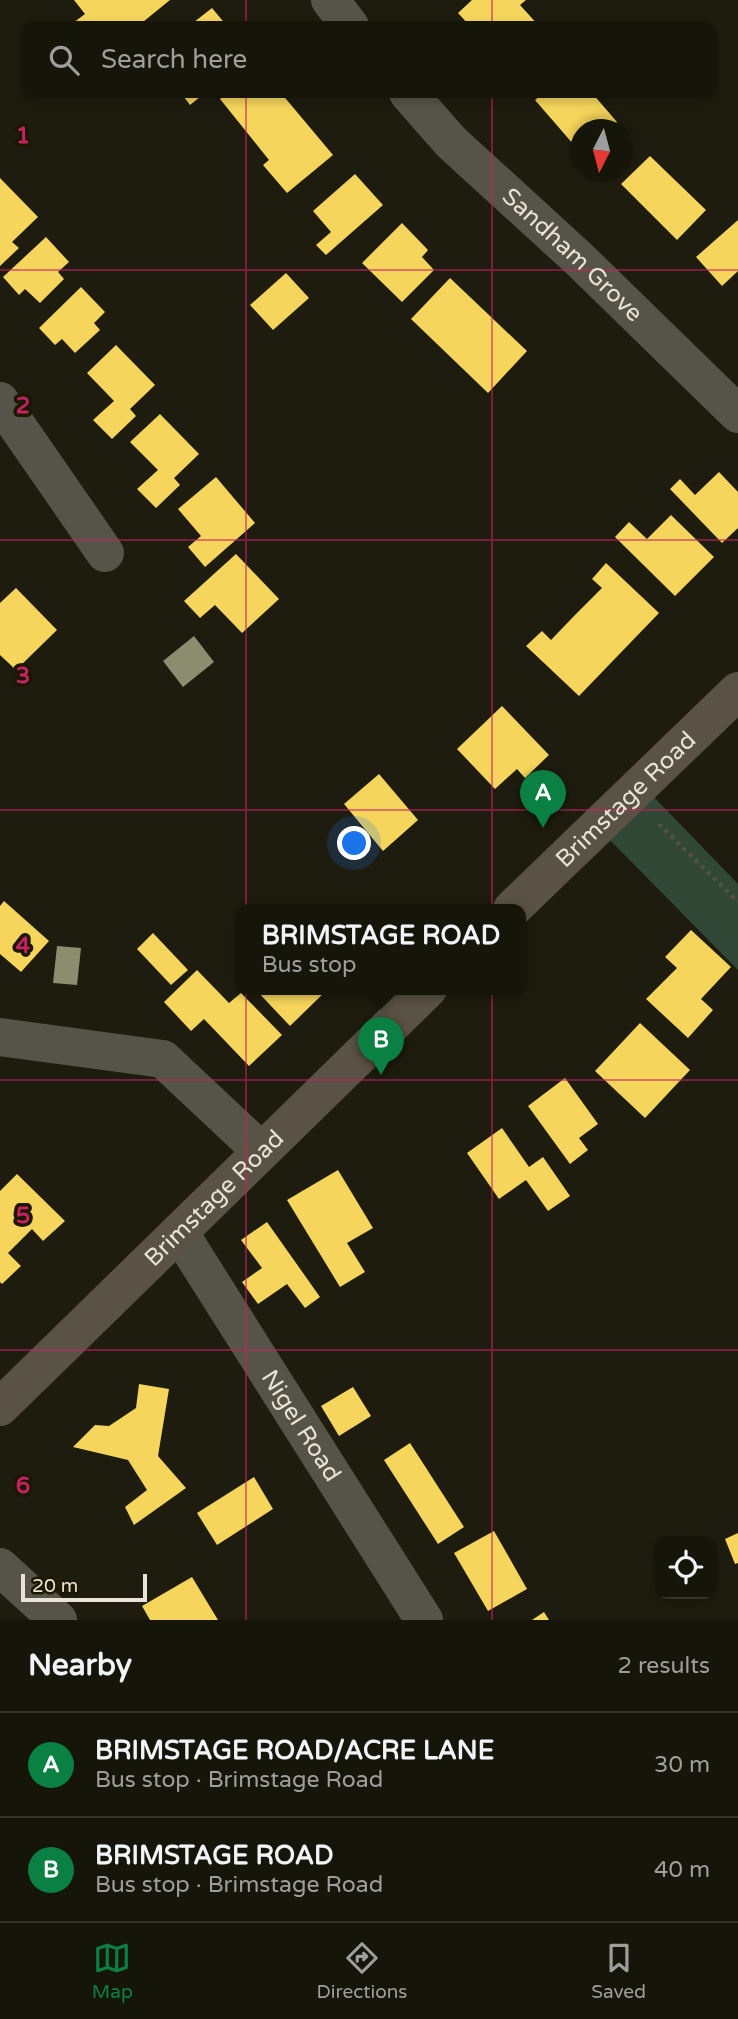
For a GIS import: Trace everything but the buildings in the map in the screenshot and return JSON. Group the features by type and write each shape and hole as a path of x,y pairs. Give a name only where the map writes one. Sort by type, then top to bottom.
{"main road":[{"name":"Brimstage Road","path":"517,904 738,691"},
{"name":"Brimstage Road","path":"0,1407 422,995"}],"street":[{"name":"Sandham Grove","path":"412,98 451,142 579,259 738,414"},
{"path":"0,401 105,553"},
{"path":"0,1037 163,1059 261,1151"},
{"name":"Nigel Road","path":"178,1232 424,1620"},
{"path":"0,1567 58,1620"}],"path":[{"path":"630,794 738,902"}],"green space":[{"path":"649,792 738,884 738,970 604,834"}],"place":[{"name":"BRIMSTAGE ROAD/ACRE LANE","path":"543,828"},
{"name":"BRIMSTAGE ROAD","path":"381,1075"}]}
